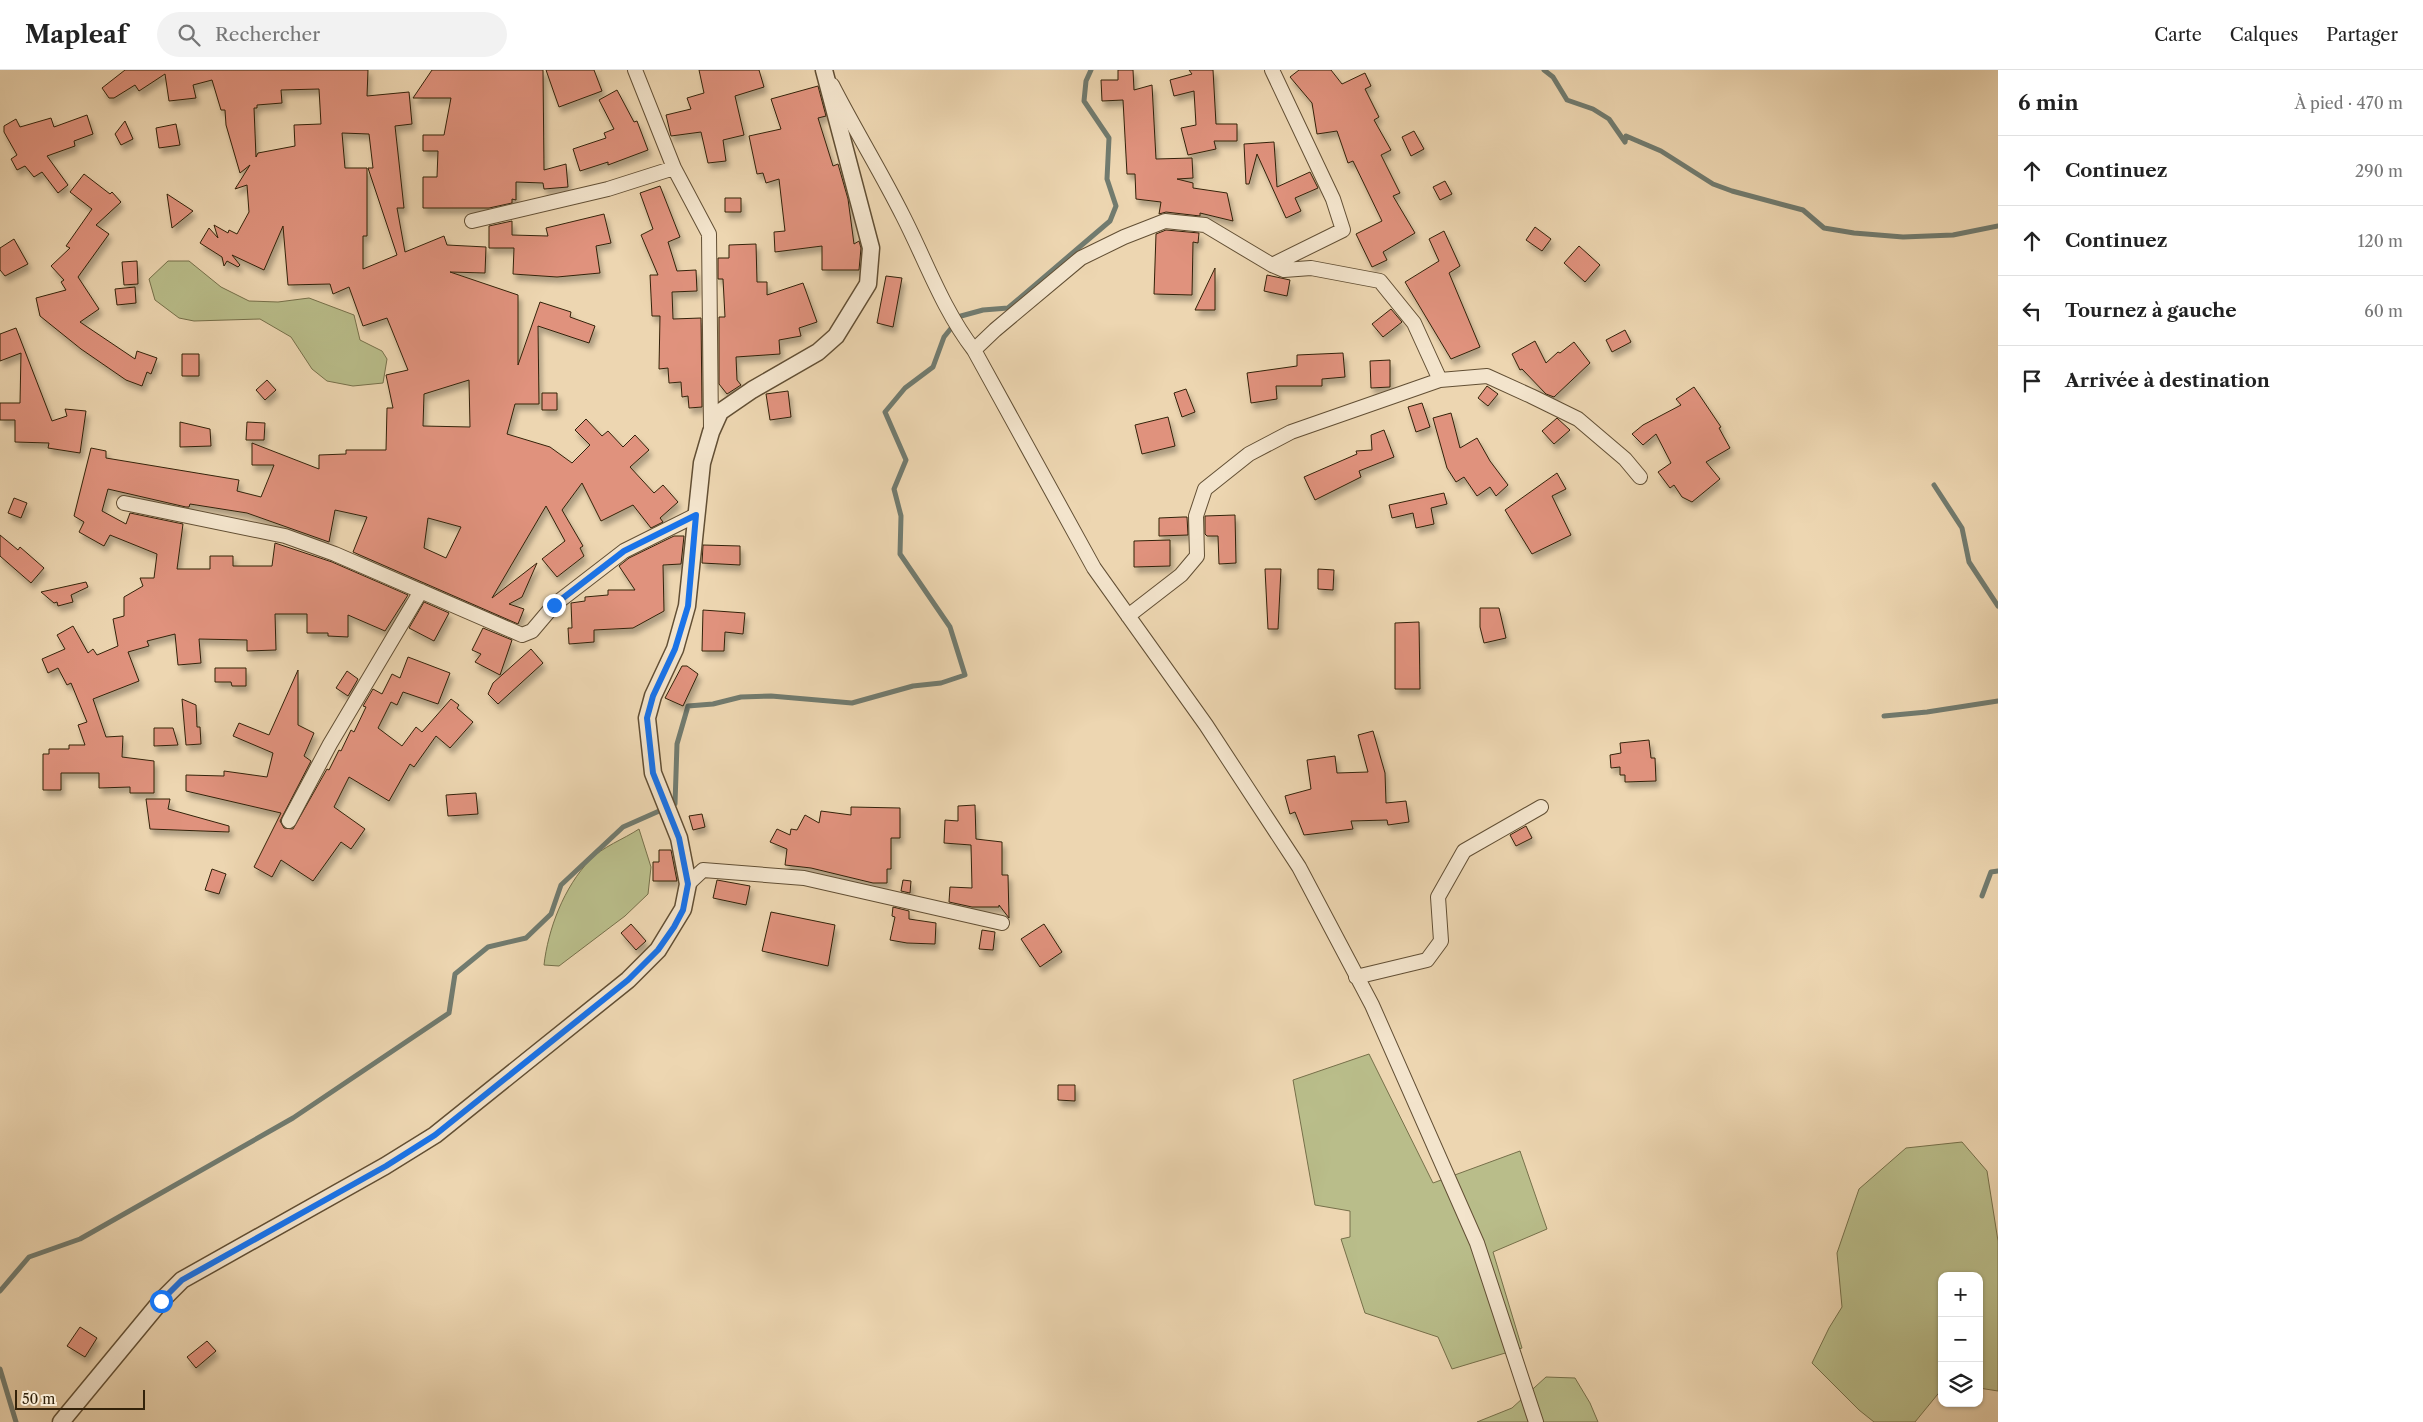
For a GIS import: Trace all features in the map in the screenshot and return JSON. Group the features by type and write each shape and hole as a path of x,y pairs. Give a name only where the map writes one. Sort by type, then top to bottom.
{"street":[{"path":"635,70 674,168 709,234 711,432"},
{"path":"824,70 889,189 951,318 974,350 1094,568 1206,725 1299,867 1372,1004 1477,1244 1536,1422"},
{"path":"61,1422 161,1301 182,1280 386,1166 435,1135 628,980 658,950 674,927 683,910 688,884 679,838 653,773 647,718 653,696 675,649 688,606 702,462 711,432 720,412 752,390 818,352 836,336 868,284 871,248 824,70"},
{"path":"1272,70 1333,199 1343,230 1272,265"},
{"path":"472,221 608,190 674,168"},
{"path":"974,350 994,330 1081,258 1124,237 1165,221 1205,225 1272,265 1284,270 1311,268 1380,281 1414,323 1440,380"},
{"path":"1128,616 1181,576 1197,556 1196,516 1205,489 1249,454 1291,432 1440,380 1487,376 1531,396 1578,419 1625,459 1640,477"},
{"path":"124,503 285,536 421,590 522,635 532,631 554,605 624,551 696,515"},
{"path":"289,821 330,744 421,590"},
{"path":"1356,977 1427,960 1441,941 1438,897 1464,851 1541,808"},
{"path":"688,884 703,870 804,878 1002,923"}],"green space":[{"path":"168,261 189,261 221,287 249,301 278,302 309,298 354,315 360,340 382,351 387,359 383,383 353,386 327,381 312,369 291,337 260,319 194,321 179,318 155,300 149,279"},
{"path":"639,829 651,867 648,894 625,916 559,966 544,965 553,923 572,883 595,855"},
{"path":"1369,1054 1433,1183 1520,1151 1547,1229 1493,1252 1522,1348 1452,1369 1438,1337 1365,1313 1341,1239 1350,1237 1350,1211 1315,1205 1293,1080"},
{"path":"1962,1142 1987,1171 1998,1241 1998,1391 1983,1389 1983,1272 1938,1272 1938,1394 1915,1422 1874,1422 1859,1410 1812,1363 1829,1328 1842,1307 1837,1253 1859,1189 1906,1148"},
{"path":"1546,1377 1575,1378 1590,1403 1598,1422 1477,1422 1512,1408"}],"building":[{"path":"125,70 368,70 367,96 409,92 412,124 395,126 404,208 397,208 405,252 444,236 447,245 486,247 485,273 450,272 518,295 518,365 540,302 571,312 570,317 595,326 589,343 538,326 539,404 515,404 507,434 550,447 572,463 590,445 575,430 586,419 602,436 608,431 623,447 635,435 649,450 630,467 654,493 663,485 678,502 660,518 663,522 651,528 633,505 601,521 582,483 562,510 583,546 580,548 584,556 557,577 542,559 565,541 546,506 492,598 537,563 522,597 509,604 524,609 518,624 353,552 367,517 335,510 329,542 247,513 190,504 189,507 186,507 108,489 102,511 126,524 130,513 183,524 177,569 210,569 210,556 233,556 233,566 272,566 275,543 332,562 408,595 385,631 348,615 348,637 328,636 328,633 307,633 307,614 275,614 276,650 247,651 247,640 199,639 201,663 178,665 175,634 147,641 149,646 128,652 139,681 93,699 106,737 123,736 122,757 154,761 154,793 130,793 130,787 99,788 99,773 61,773 61,790 43,790 43,754 49,754 49,749 69,749 69,745 85,745 78,725 87,722 71,683 67,685 58,668 48,673 42,659 65,649 57,635 73,626 88,653 93,649 97,655 118,646 113,619 124,616 124,597 143,586 140,578 154,578 157,554 110,535 104,546 79,532 84,522 74,516 91,448 106,451 106,458 239,480 237,491 261,497 274,465 252,465 252,443 319,469 319,455 346,454 346,450 386,450 387,408 393,408 386,375 408,370 387,318 363,326 349,287 333,294 330,284 288,285 283,226 264,270 232,255 240,265 238,267 227,261 224,266 222,257 200,243 209,228 218,238 214,225 228,233 229,230 237,234 249,212 247,185 235,189 250,165 240,173 226,125 225,110 221,110 212,80 193,85 196,98 169,101 165,74 139,91 135,85 114,98 109,98 102,88","holes":["319,89 321,124 294,125 295,146 258,153 256,157 254,108 257,108 257,105 282,103 281,90","342,133 369,134 373,168 368,168 397,255 363,269 363,236 367,236 367,168 345,168","469,380 470,427 423,426 424,394","428,518 461,527 446,558 424,548"]},
{"path":"432,70 543,70 544,170 566,164 568,187 544,189 543,183 516,182 516,200 512,199 512,203 489,208 423,208 423,177 437,177 438,151 423,151 423,135 444,135 451,98 413,98"},
{"path":"546,70 594,70 602,91 559,107"},
{"path":"699,70 759,70 764,87 735,96 744,135 723,140 726,161 708,163 701,132 671,136 666,115 691,109 687,98 704,93"},
{"path":"1118,70 1133,70 1134,90 1152,85 1156,159 1192,158 1193,178 1177,179 1193,183 1193,188 1227,193 1233,221 1200,213 1200,216 1166,212 1159,214 1161,202 1136,199 1135,174 1127,174 1123,100 1102,101 1101,80 1118,80"},
{"path":"1189,70 1213,70 1216,124 1237,124 1237,141 1214,141 1216,149 1188,155 1181,128 1196,125 1194,91 1174,96 1170,80 1192,74"},
{"path":"1299,70 1331,70 1342,84 1365,73 1371,86 1365,89 1379,117 1374,120 1391,150 1381,155 1400,193 1393,196 1415,233 1383,252 1387,260 1372,267 1356,234 1382,221 1353,161 1348,163 1337,131 1317,134 1312,103 1290,77"},
{"path":"818,86 826,116 818,118 833,166 838,164 848,199 854,244 859,241 861,248 859,270 822,270 822,246 775,252 774,232 785,231 779,179 766,183 763,173 757,174 749,136 781,129 771,99"},
{"path":"617,90 634,122 637,121 648,150 608,165 608,162 580,171 573,149 606,138 604,133 614,129 599,100"},
{"path":"87,115 93,134 74,141 75,146 47,156 68,185 58,193 42,172 34,177 25,166 17,170 11,159 17,155 4,132 4,126 16,119 20,127 51,118 54,127"},
{"path":"125,121 133,139 121,145 115,134"},
{"path":"176,124 180,145 159,148 156,128"},
{"path":"1414,131 1424,149 1411,156 1402,137"},
{"path":"1274,142 1277,187 1310,172 1318,188 1295,198 1301,211 1286,218 1257,154 1249,184 1246,184 1244,144"},
{"path":"84,174 110,194 112,192 121,202 96,225 109,234 78,277 99,309 80,322 135,359 137,351 157,358 151,374 147,372 142,386 126,380 81,349 40,316 36,298 66,290 61,282 64,280 51,266 70,248 66,246 92,209 70,192"},
{"path":"1445,181 1452,194 1440,200 1433,187"},
{"path":"660,186 680,237 668,242 677,271 696,270 697,291 672,292 673,319 701,318 702,407 689,408 688,396 682,397 681,382 669,383 668,368 659,369 660,316 652,316 650,275 658,275 641,235 653,229 640,193"},
{"path":"167,194 193,211 172,228"},
{"path":"725,198 741,198 741,212 725,212"},
{"path":"604,214 611,243 596,246 600,273 557,277 513,274 514,248 489,248 489,226 512,221 512,235 548,236 546,228"},
{"path":"1535,227 1551,239 1542,251 1526,240"},
{"path":"1166,230 1199,233 1198,243 1193,242 1192,295 1154,294 1156,234"},
{"path":"1444,231 1460,266 1449,273 1480,347 1451,359 1405,282 1439,261 1429,239"},
{"path":"14,239 28,264 5,276 0,270 0,248"},
{"path":"756,244 757,282 767,282 767,295 803,283 817,322 799,328 801,336 779,340 780,354 736,357 737,380 741,385 727,394 719,384 719,317 725,317 723,279 718,279 718,258 729,258 729,245"},
{"path":"1579,246 1600,265 1585,282 1564,263"},
{"path":"137,261 138,284 124,285 122,262"},
{"path":"1215,268 1215,310 1195,310"},
{"path":"1267,275 1290,280 1287,296 1264,291"},
{"path":"886,276 902,278 893,327 877,323"},
{"path":"135,287 136,303 117,305 115,289"},
{"path":"1391,309 1402,322 1383,337 1372,324"},
{"path":"16,328 52,421 67,416 65,409 86,411 80,453 48,448 49,443 15,442 15,420 0,420 0,403 20,403 21,353 0,361 0,334"},
{"path":"1625,330 1631,342 1612,352 1606,340"},
{"path":"1535,341 1546,363 1558,352 1560,353 1574,342 1590,363 1554,397 1546,394 1522,369 1520,370 1512,354"},
{"path":"1343,353 1345,377 1322,379 1322,386 1276,386 1277,399 1251,403 1247,373 1297,366 1297,355"},
{"path":"182,354 199,354 199,376 182,376"},
{"path":"1390,360 1390,387 1371,388 1370,361"},
{"path":"267,380 276,390 265,400 256,390"},
{"path":"1487,386 1498,394 1488,406 1478,398"},
{"path":"1694,387 1721,427 1719,428 1730,448 1706,462 1720,479 1692,502 1682,497 1674,485 1670,488 1658,472 1671,463 1656,434 1643,445 1632,434 1643,425 1681,405 1676,399"},
{"path":"1186,389 1195,412 1182,417 1174,393"},
{"path":"788,391 791,417 770,420 766,394"},
{"path":"542,393 557,393 557,410 542,410"},
{"path":"1422,403 1430,427 1416,432 1408,407"},
{"path":"1451,413 1460,448 1477,438 1490,461 1508,485 1496,496 1490,487 1477,496 1464,477 1456,482 1447,468 1433,418"},
{"path":"1168,417 1175,446 1142,454 1135,425"},
{"path":"1557,418 1570,430 1554,444 1542,431"},
{"path":"180,422 210,429 211,446 180,447"},
{"path":"247,422 265,423 264,440 246,440"},
{"path":"1384,430 1394,457 1359,471 1361,477 1315,500 1304,477 1357,454 1356,451 1372,450 1371,435"},
{"path":"1557,473 1566,489 1552,496 1571,535 1532,554 1505,510"},
{"path":"1444,493 1447,504 1431,508 1434,524 1416,528 1413,513 1392,518 1389,505"},
{"path":"14,498 27,503 21,518 8,513"},
{"path":"1235,515 1236,563 1219,564 1218,536 1207,536 1205,534 1205,516"},
{"path":"1187,517 1188,535 1159,536 1159,518"},
{"path":"0,535 18,550 20,547 44,568 31,583 0,556"},
{"path":"674,536 684,536 681,564 663,565 664,611 633,628 594,630 594,642 569,644 568,628 572,628 571,603 585,601 585,597 608,595 608,590 635,590 619,566 629,558"},
{"path":"1170,540 1170,566 1134,567 1134,541"},
{"path":"703,545 740,546 740,565 702,563"},
{"path":"1265,569 1281,569 1278,629 1268,629"},
{"path":"1318,569 1334,570 1333,590 1318,589"},
{"path":"86,582 88,587 71,595 73,602 58,606 57,602 54,603 41,592"},
{"path":"424,602 449,613 434,641 409,628"},
{"path":"1480,608 1499,608 1506,638 1484,643 1480,627"},
{"path":"703,610 745,613 743,634 725,632 724,651 702,651"},
{"path":"1419,622 1420,689 1395,689 1395,623"},
{"path":"483,628 512,640 500,675 475,662 481,654 472,650"},
{"path":"531,649 543,663 498,704 488,694 493,683"},
{"path":"408,657 450,673 438,704 403,692 397,705 391,702 378,728 402,746 416,727 422,732 451,699 459,705 457,708 473,722 450,748 436,736 414,767 410,764 389,801 349,777 334,807 365,829 351,849 341,842 313,881 281,860 272,877 254,867 281,813 186,791 186,775 224,776 224,771 267,777 273,753 233,736 239,723 269,735 298,670 298,725 314,733 304,756 311,761 280,821 284,828 293,829 327,769 329,770 339,750 341,751 351,730 354,732 366,707 363,706 373,689 382,694 392,674 400,678"},
{"path":"682,666 687,666 698,674 683,706 665,698"},
{"path":"215,668 246,668 246,686 232,686 231,682 215,682"},
{"path":"347,671 358,679 348,696 336,688"},
{"path":"182,699 196,705 197,727 200,727 201,744 186,745"},
{"path":"154,728 173,728 178,745 154,746"},
{"path":"1373,731 1385,773 1386,803 1406,801 1409,822 1388,825 1387,820 1351,821 1353,829 1304,835 1295,812 1290,814 1285,796 1311,789 1307,760 1335,756 1337,773 1368,772 1358,735"},
{"path":"1649,740 1651,758 1655,758 1656,781 1625,782 1625,775 1620,775 1620,767 1611,768 1610,755 1621,753 1620,743"},
{"path":"476,793 478,814 448,816 446,795"},
{"path":"146,799 170,799 168,809 229,826 229,832 150,829"},
{"path":"975,805 976,839 1002,842 1002,875 1008,875 1009,918 999,905 999,907 972,907 949,902 950,887 972,888 971,845 944,843 945,820 958,821 958,806"},
{"path":"851,807 900,808 900,838 891,838 891,869 887,869 887,883 873,883 811,868 785,865 787,849 770,842 777,829 790,835 791,829 797,830 805,815 819,823 821,811 851,815"},
{"path":"702,814 705,827 693,830 689,816"},
{"path":"1526,826 1532,838 1516,846 1510,835"},
{"path":"659,850 671,850 677,881 653,881 653,862 659,862"},
{"path":"212,869 226,874 219,894 205,890"},
{"path":"717,880 750,886 746,905 713,898"},
{"path":"903,880 911,881 910,893 901,891"},
{"path":"893,907 909,911 909,919 936,923 935,944 890,940 895,917 892,916"},
{"path":"771,912 835,925 828,966 762,951"},
{"path":"631,924 646,941 636,950 621,933"},
{"path":"1044,924 1062,952 1040,967 1021,939"},
{"path":"982,930 995,932 993,950 979,949"},
{"path":"1058,1085 1075,1085 1075,1101 1058,1100"},
{"path":"80,1327 97,1338 85,1357 67,1346"},
{"path":"207,1341 216,1351 196,1368 187,1357"}],"waterway":[{"path":"0,1291 29,1257 80,1239 293,1118 449,1013 455,974 488,947 526,938 551,914 561,885 623,827 675,804 677,744 688,706 713,704 741,697 771,696 852,703 913,686 941,683 965,675 950,627 900,554 901,516 894,489 906,460 885,412 905,388 933,367 944,337 961,316 983,310 1008,308 1110,221 1116,206 1107,179 1109,138 1084,101 1086,81 1091,70"},
{"path":"1544,70 1553,77 1567,100 1593,109 1609,119 1625,142 1626,136 1661,151 1713,184 1803,210 1824,228 1854,233 1903,237 1953,235 1998,226"},
{"path":"1934,485 1962,528 1969,562 1998,606"},
{"path":"1884,716 1927,712 1998,701"},
{"path":"1982,896 1991,872 1998,871"},
{"path":"0,1369 16,1422"}],"route":[{"path":"161,1301 182,1280 386,1166 435,1135 628,980 658,950 674,927 683,910 688,884 679,838 653,773 647,718 653,696 675,649 688,606 696,515 624,551 554,605"}]}
